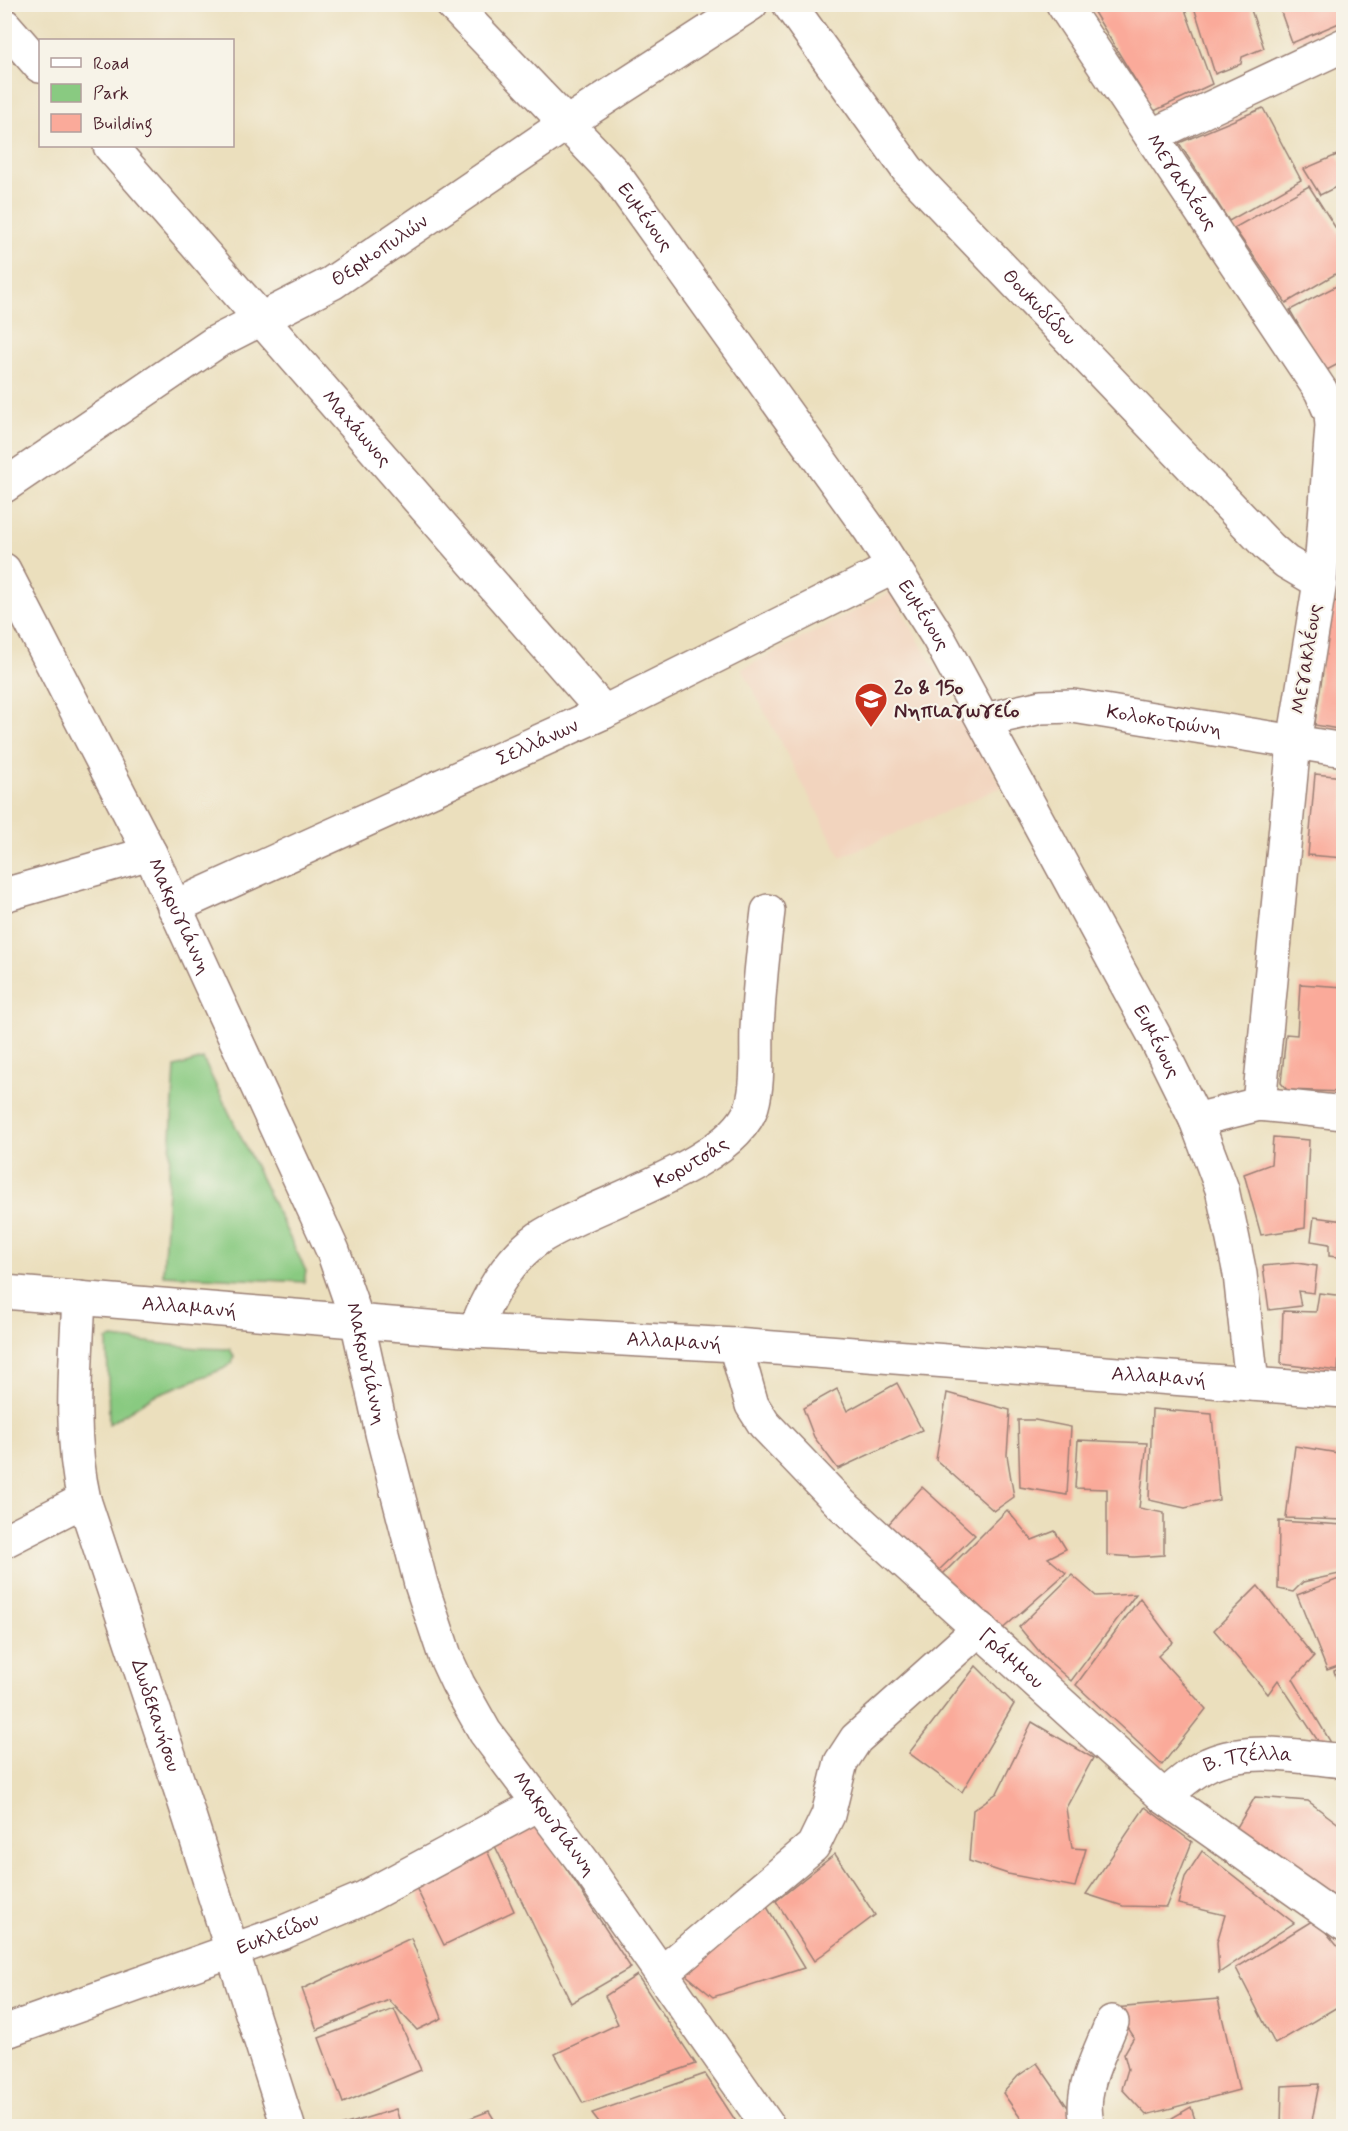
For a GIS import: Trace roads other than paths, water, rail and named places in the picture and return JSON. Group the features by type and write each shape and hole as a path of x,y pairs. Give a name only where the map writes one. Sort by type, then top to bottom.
{"street":[{"name":"Ευμένους","path":"452,4 614,172 894,567 985,720 1153,1033 1197,1120 1222,1189 1231,1230 1240,1274 1252,1384"},
{"name":"Θερμοπυλών","path":"4,486 216,342 332,283 567,123 751,4"},
{"name":"Θουκυδίδου","path":"789,4 908,170 1269,547 1286,562 1320,582"},
{"name":"Μεγακλέους","path":"1063,4 1321,391 1331,414 1320,582 1294,743 1259,1104"},
{"path":"4,25 39,65"},
{"path":"1151,136 1344,45"},
{"name":"Μαχάωνος","path":"111,147 604,712"},
{"name":"Σελλάνων","path":"174,907 604,712 894,567"},
{"name":"Μακρυγιάννη","path":"4,570 150,853 338,1262 357,1320 409,1539 445,1656 472,1711 662,1973 768,2127"},
{"name":"Κολοκοτρώνη","path":"985,720 1041,707 1073,706 1344,750"},
{"path":"4,895 150,853"},
{"name":"Κορυτσάς","path":"476,1331 483,1308 498,1284 539,1239 711,1153 744,1121 752,1107 755,1081 759,994 768,911"},
{"path":"1197,1120 1259,1104 1344,1113"},
{"name":"Αλλαμανή","path":"4,1292 476,1331 735,1345 1344,1391"},
{"name":"Δωδεκανήσου","path":"79,1298 75,1436 78,1471 84,1500 288,2127"},
{"name":"Γράμμου","path":"735,1345 752,1405 764,1424 841,1504 1164,1797 1344,1924"},
{"path":"4,1541 84,1500"},
{"path":"662,1973 813,1846 828,1815 847,1751 856,1739 980,1628"},
{"name":"Β. Τζέλλα","path":"1164,1797 1189,1776 1210,1764 1237,1756 1271,1754 1344,1761"},
{"name":"Ευκλείδου","path":"4,2032 232,1950 362,1899 539,1804"},
{"path":"1088,2127 1084,2114 1084,2097 1112,2022"}],"place":[{"name":"2ο & 15ο Νηπιαγωγείο","path":"871,728"}]}
